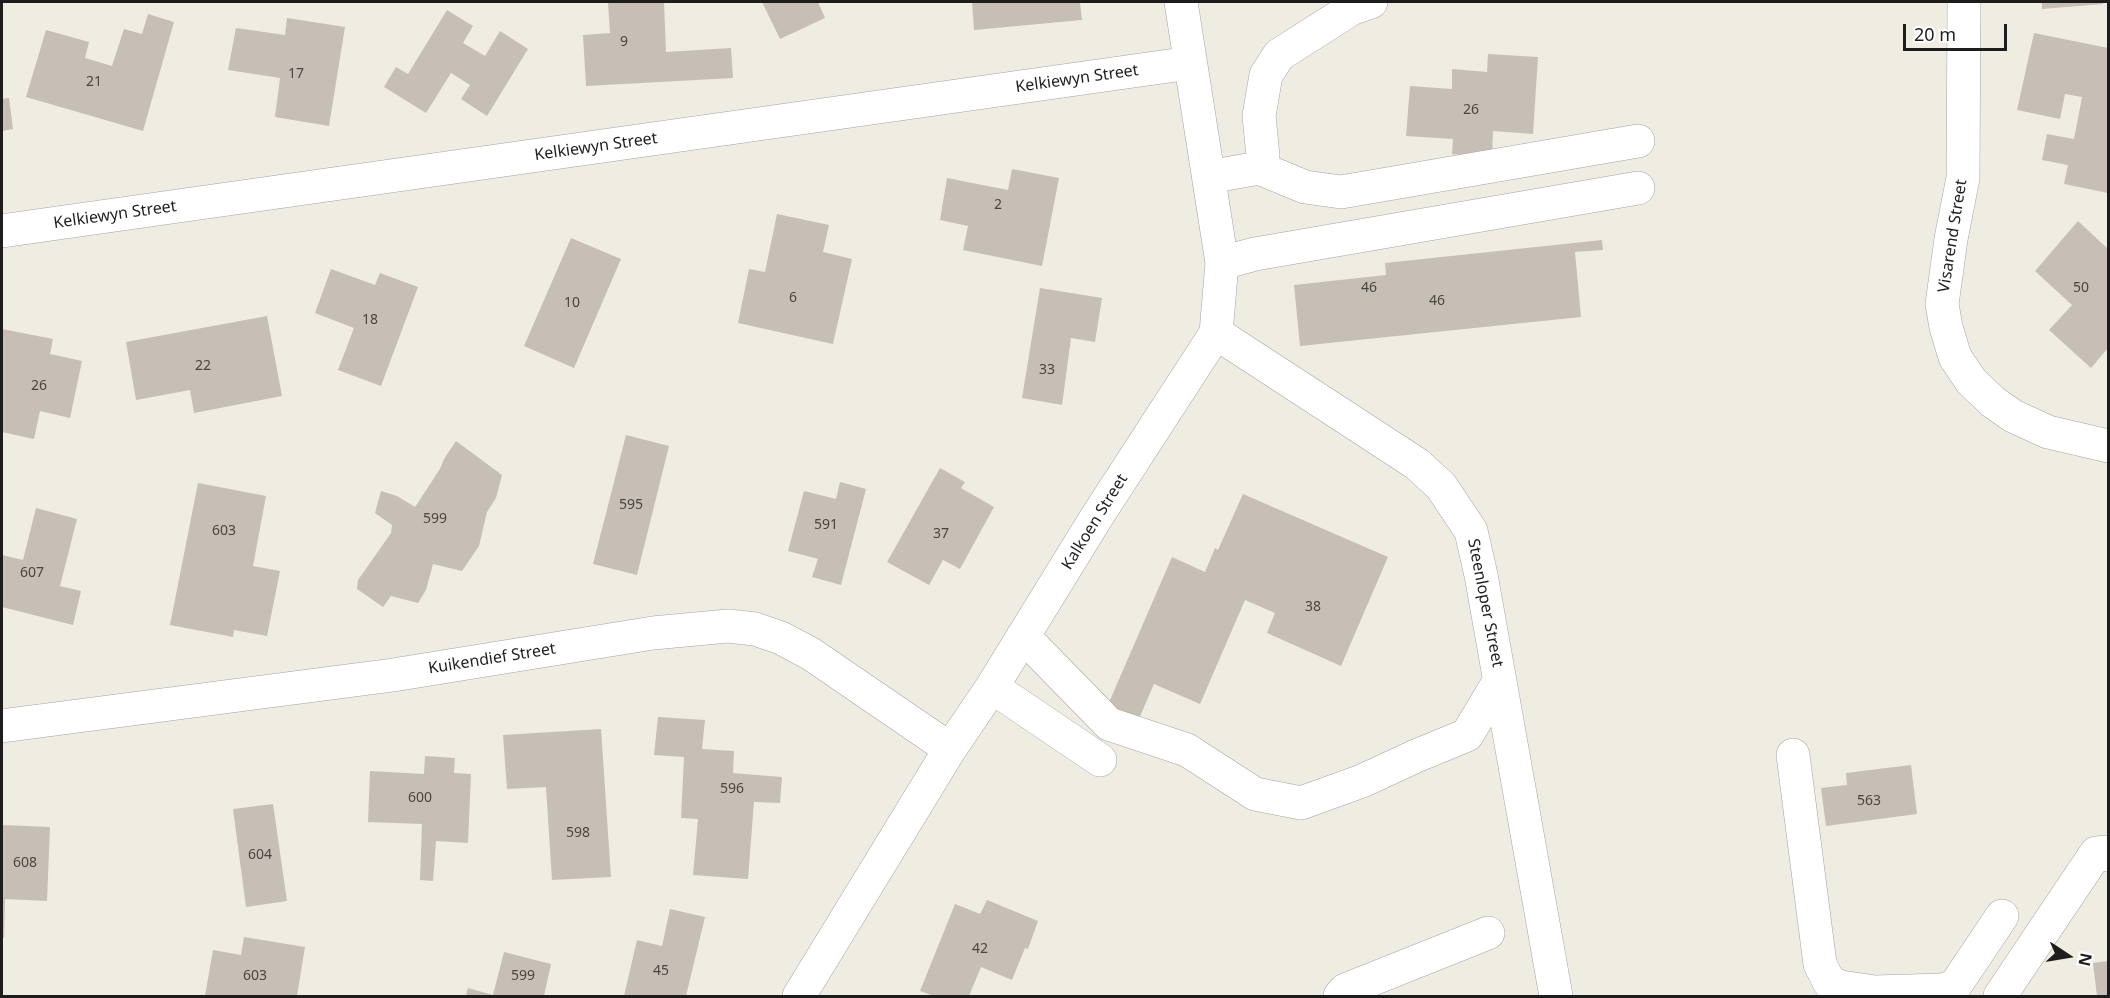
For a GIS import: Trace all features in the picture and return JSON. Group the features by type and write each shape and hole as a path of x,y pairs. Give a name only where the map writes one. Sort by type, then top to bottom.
{"street":[{"name":"Kalkoen Street","path":"799,996 950,749 992,687 1096,518 1216,333 1222,263 1181,2"},
{"path":"1259,168 1263,156 1259,116 1266,75 1279,55 1351,9 1371,2"},
{"name":"Visarend Street","path":"1964,2 1963,178 1951,239 1942,304 1955,357 1971,381 1993,402 2013,416 2048,432 2109,446"},
{"name":"Kelkiewyn Street","path":"2,231 1190,63"},
{"path":"1209,177 1259,168 1305,187 1341,192 1638,141"},
{"path":"1222,263 1255,254 1638,188"},
{"name":"Steenloper Street","path":"1216,333 1417,464 1441,486 1471,531 1481,575 1556,996"},
{"name":"Kuikendief Street","path":"2,726 393,675 653,633 728,626 755,629 811,654 950,749"},
{"path":"1023,636 1109,724 1187,750 1255,794 1301,803 1362,781 1467,735 1500,680"},
{"path":"992,687 1100,760"},
{"path":"1793,755 1820,964 1829,982 1841,987 1875,994 1942,990 1955,986 2002,916"},
{"path":"2001,996 2096,852 2109,855"},
{"path":"1340,996 1345,990 1488,933"}],"building":[{"path":"608,2 664,2 666,52 731,48 733,78 586,86 583,35 610,33"},
{"path":"762,2 818,2 825,18 780,39"},
{"path":"972,2 1080,2 1082,20 974,30"},
{"path":"2042,2 2103,2 2103,4 2042,9"},
{"path":"447,10 473,26 463,43 485,56 500,31 528,49 487,116 461,99 470,85 451,73 426,113 384,87 396,67 408,74"},
{"path":"148,14 174,22 143,131 26,97 46,30 89,42 85,58 112,66 124,29 142,34"},
{"path":"287,18 345,27 329,126 275,117 280,78 228,70 236,28 285,35"},
{"path":"2034,33 2108,48 2108,193 2064,184 2068,165 2042,160 2047,134 2074,139 2082,97 2065,94 2060,119 2017,110"},
{"path":"1488,54 1538,57 1533,134 1493,131 1492,158 1452,154 1453,139 1406,136 1410,86 1452,89 1452,69 1487,72"},
{"path":"9,98 13,129 2,131 2,99"},
{"path":"1012,169 1059,178 1042,266 963,250 968,226 940,220 947,178 1008,190"},
{"path":"777,214 829,225 823,252 852,259 833,344 738,323 749,269 765,272"},
{"path":"2078,221 2108,249 2108,348 2091,368 2049,330 2072,305 2035,271"},
{"path":"571,238 621,259 574,368 524,346"},
{"path":"1602,240 1603,250 1575,252 1581,317 1300,346 1294,285 1386,275 1385,263"},
{"path":"331,269 375,285 380,273 418,287 381,386 338,370 354,328 315,313"},
{"path":"1040,288 1102,298 1095,342 1071,338 1062,405 1022,398"},
{"path":"267,316 282,396 194,413 190,390 136,400 126,342"},
{"path":"2,329 53,339 50,354 82,361 70,418 40,411 34,439 2,432"},
{"path":"626,435 669,446 637,575 593,564"},
{"path":"456,441 502,475 496,498 487,512 479,546 462,571 433,564 426,590 418,603 391,596 383,607 357,589 358,580 391,533 392,525 375,513 381,491 397,496 415,507"},
{"path":"940,468 965,482 961,488 994,507 960,569 943,560 929,585 887,562"},
{"path":"840,482 866,489 841,585 812,577 818,559 788,551 804,491 836,499"},
{"path":"198,483 266,496 253,566 280,571 267,636 234,630 233,637 170,625"},
{"path":"1243,494 1388,557 1341,666 1267,633 1275,613 1245,600 1200,704 1154,684 1138,721 1107,707 1172,557 1205,572 1215,548 1218,550"},
{"path":"36,508 77,519 60,586 81,591 73,625 2,607 2,555 23,560"},
{"path":"658,717 705,720 702,749 734,751 733,773 782,777 780,803 754,802 748,879 693,875 698,819 681,818 684,757 654,755"},
{"path":"601,729 611,877 552,880 546,787 507,789 503,735"},
{"path":"425,756 455,758 454,773 471,774 468,843 436,841 433,881 420,880 422,824 368,822 370,771 424,774"},
{"path":"1911,765 1917,814 1826,826 1821,788 1847,785 1846,773"},
{"path":"273,804 287,901 246,907 233,809"},
{"path":"2,825 50,827 47,901 5,899 4,938 2,938"},
{"path":"987,900 1038,921 1028,949 1025,948 1012,980 981,967 969,996 934,996 920,991 955,904 980,914"},
{"path":"670,909 705,917 686,996 624,996 637,940 662,946"},
{"path":"244,937 305,947 297,996 205,996 213,950 241,955"},
{"path":"504,952 551,964 544,996 466,996 468,988 493,995"},
{"path":"2108,961 2108,996 2097,996 2093,963"}]}
